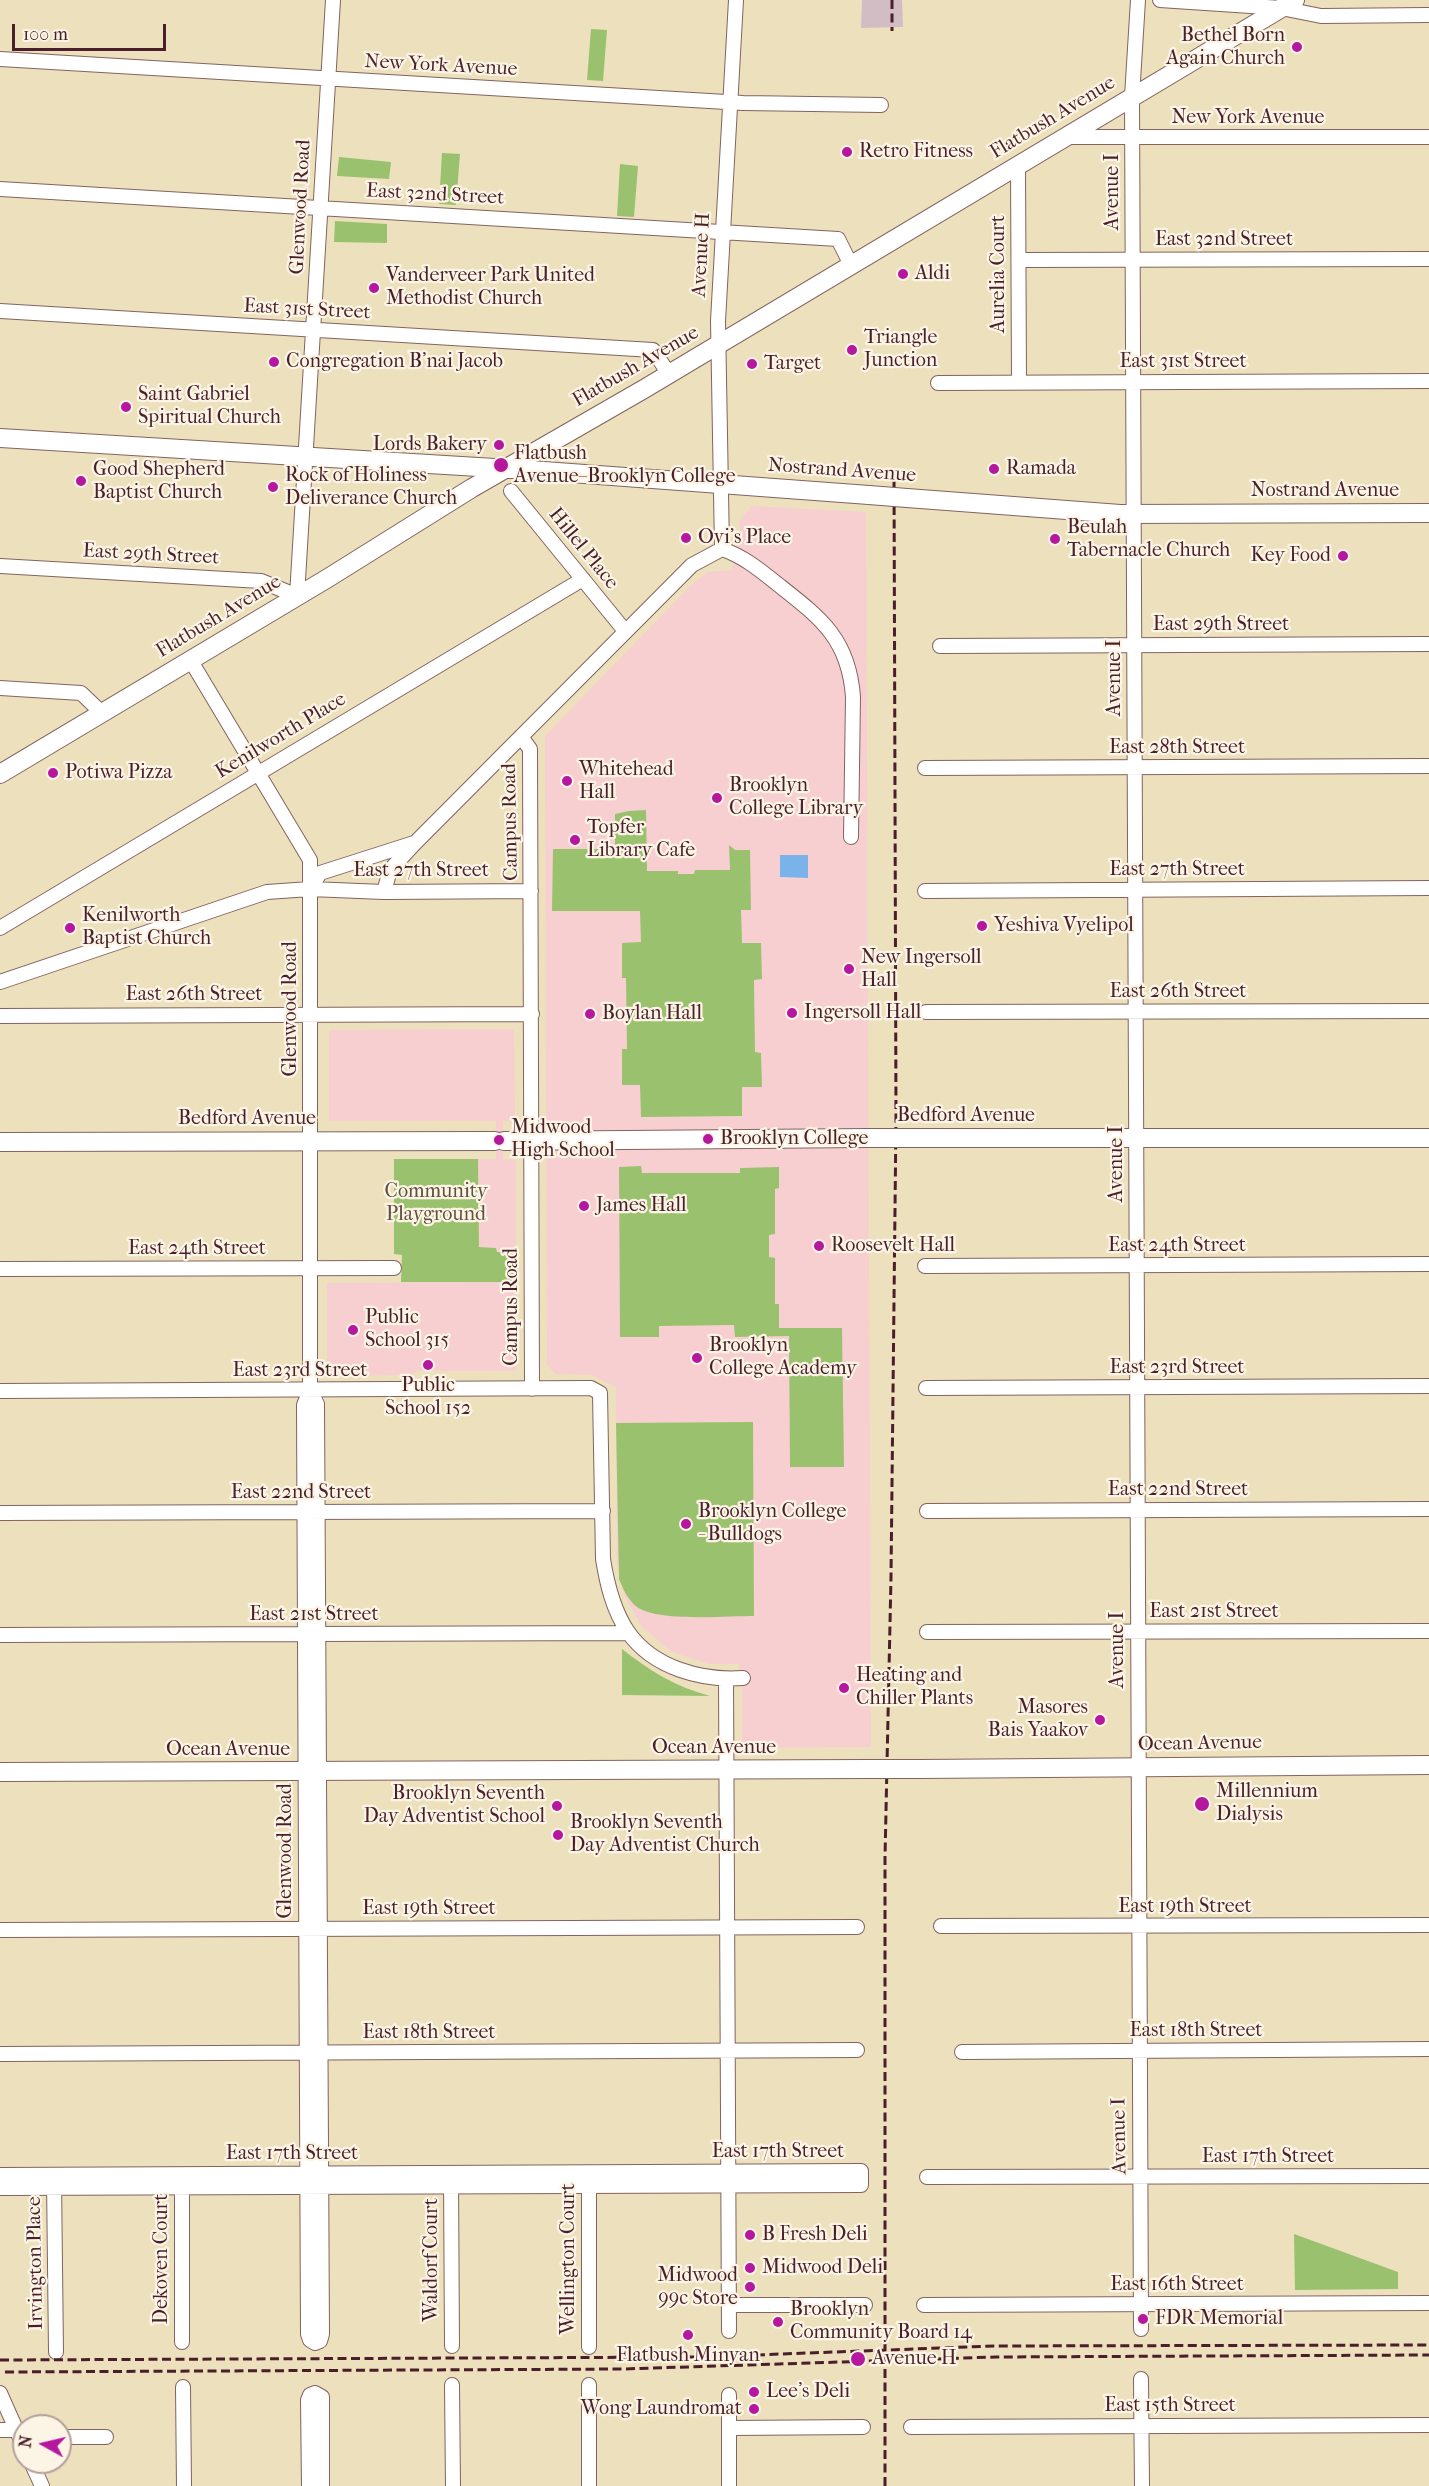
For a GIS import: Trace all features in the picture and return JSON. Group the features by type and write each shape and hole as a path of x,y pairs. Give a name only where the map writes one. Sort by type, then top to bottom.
{"main road":[{"name":"Flatbush Avenue","path":"0,774 191,661 505,469 669,374 1288,4"},
{"name":"Nostrand Avenue","path":"0,438 505,469 1134,514 1429,513"},
{"name":"Bedford Avenue","path":"0,1142 1429,1137"},
{"name":"Ocean Avenue","path":"0,1772 1138,1768 1429,1764"}],"street":[{"name":"Glenwood Road","path":"297,596 333,0"},
{"name":"Avenue H","path":"722,549 718,321 735,0"},
{"name":"Avenue I","path":"1138,0 1132,137 1141,2329"},
{"path":"1160,0 1288,4 1321,16 1429,15"},
{"name":"New York Avenue","path":"0,59 730,102 880,105"},
{"name":"New York Avenue","path":"1066,137 1429,137"},
{"name":"Aurelia Court","path":"1018,165 1019,382"},
{"name":"East 32nd Street","path":"0,189 838,239 851,265"},
{"name":"East 32nd Street","path":"1019,260 1429,259"},
{"name":"East 31st Street","path":"0,311 654,350 669,374"},
{"name":"East 31st Street","path":"938,383 1429,381"},
{"name":"Hillel Place","path":"512,491 625,631"},
{"path":"722,549 735,553 755,566 824,623 836,637 848,665 853,697 851,837"},
{"name":"Campus Road","path":"532,1389 530,748 522,738 692,565 722,549"},
{"name":"East 29th Street","path":"0,566 261,581 297,596"},
{"name":"Kenilworth Place","path":"0,928 583,579"},
{"name":"East 29th Street","path":"940,646 1429,644"},
{"name":"Glenwood Road","path":"191,661 310,860 310,1390 304,1405 304,1512 305,1634 321,1929 314,2054 315,2275"},
{"path":"0,688 81,693 102,713"},
{"path":"384,892 390,870 522,738"},
{"name":"East 28th Street","path":"925,768 1429,766"},
{"path":"310,889 320,873 415,843"},
{"name":"East 27th Street","path":"925,891 1429,888"},
{"name":"East 27th Street","path":"0,981 267,892 310,889 384,892 531,891"},
{"name":"East 26th Street","path":"926,1012 1429,1011"},
{"name":"East 26th Street","path":"0,1016 532,1014"},
{"name":"East 24th Street","path":"925,1266 1429,1264"},
{"name":"East 24th Street","path":"0,1269 394,1268"},
{"name":"East 23rd Street","path":"926,1388 1429,1386"},
{"name":"East 23rd Street","path":"0,1391 591,1388 600,1393 603,1511"},
{"name":"Glenwood Road","path":"310,1390 317,1404 320,1634 306,1929 314,2054"},
{"name":"East 22nd Street","path":"927,1510 1429,1509"},
{"path":"603,1511 603,1558 606,1578 619,1615 629,1633 655,1657 691,1674 726,1679 743,1678"},
{"name":"East 22nd Street","path":"0,1513 603,1511"},
{"name":"East 21st Street","path":"927,1632 1429,1631"},
{"name":"East 21st Street","path":"0,1635 629,1633"},
{"path":"726,1679 729,2331"},
{"name":"East 19th Street","path":"941,1926 1429,1925"},
{"name":"East 19th Street","path":"0,1930 857,1927"},
{"name":"East 18th Street","path":"962,2052 1429,2049"},
{"name":"East 18th Street","path":"0,2054 858,2050"},
{"name":"East 17th Street","path":"0,2175 54,2181 728,2179 861,2185 861,2171 728,2179"},
{"name":"East 17th Street","path":"927,2177 1429,2176"},
{"name":"Wellington Court","path":"589,2179 589,2347"},
{"name":"Waldorf Court","path":"451,2180 452,2346"},
{"name":"East 17th Street","path":"0,2188 54,2181"},
{"name":"Irvington Place","path":"54,2181 56,2352"},
{"name":"Dekoven Court","path":"182,2181 182,2342"},
{"name":"East 16th Street","path":"924,2305 1429,2303"},
{"path":"729,2305 865,2305"},
{"path":"1141,2379 1142,2486"},
{"path":"452,2385 453,2486"},
{"path":"588,2385 589,2486"},
{"path":"183,2386 184,2486"},
{"path":"0,2393 12,2418"},
{"path":"729,2395 729,2486"},
{"name":"East 15th Street","path":"911,2427 1429,2425"},
{"path":"729,2428 863,2427"},
{"path":"72,2437 106,2437"},
{"path":"309,2486 315,2463 322,2486"}],"shaded area":[{"path":"862,0 902,0 903,27 861,28"},
{"name":"Brooklyn College","path":"752,506 866,512 871,1747 742,1748 742,1686 739,1664 709,1664 672,1652 642,1627 624,1595 617,1564 616,1387 591,1375 555,1374 547,1364 545,736 690,586 708,572 732,570 740,533 739,521"},
{"name":"Midwood High School","path":"514,1029 515,1121 503,1121 503,1159 516,1160 516,1252 496,1252 496,1248 479,1247 478,1159 496,1159 496,1121 329,1121 329,1030"},
{"path":"516,1282 516,1371 417,1371 411,1375 327,1376 327,1283"}],"green space":[{"path":"591,29 607,30 603,81 587,80"},
{"path":"442,153 460,154 456,205 439,204"},
{"path":"339,157 391,162 389,179 337,176"},
{"path":"620,164 638,166 634,217 617,216"},
{"path":"335,221 387,224 387,243 334,242"},
{"path":"646,810 647,871 678,871 678,874 694,874 695,870 730,870 729,845 735,850 750,850 751,910 741,910 742,943 761,943 762,979 754,980 755,1052 761,1053 762,1087 742,1087 742,1116 641,1117 640,1085 622,1085 622,1049 627,1049 626,978 622,978 622,943 641,942 640,911 552,911 553,849 615,849 615,814"},
{"name":"Community Playground","path":"394,1159 478,1159 479,1247 496,1248 497,1252 516,1252 516,1282 401,1282 402,1255 394,1254"},
{"path":"641,1166 642,1173 740,1173 740,1168 779,1167 779,1188 775,1189 775,1234 769,1235 769,1257 775,1258 775,1304 779,1304 779,1328 842,1328 844,1467 790,1467 789,1336 735,1337 734,1325 659,1326 659,1337 620,1337 619,1167"},
{"path":"753,1422 754,1616 660,1615 637,1607 628,1598 619,1579 616,1423"},
{"path":"622,1649 664,1677 710,1696 622,1695"},
{"path":"1294,2234 1398,2272 1398,2289 1295,2290"}],"water":[{"path":"780,855 808,855 808,878 780,877"}],"railway":[{"path":"892,0 892,31"},
{"path":"885,2486 885,1858 891,1577 896,1118 894,471"},
{"path":"0,2360 702,2357 994,2346 1429,2345"},
{"path":"5,2372 623,2369 996,2357 1429,2355"}],"place":[{"name":"Bethel Born Again Church","path":"1297,47"},
{"name":"Retro Fitness","path":"847,152"},
{"name":"Aldi","path":"903,274"},
{"name":"Vanderveer Park United Methodist Church","path":"374,288"},
{"name":"Triangle Junction","path":"852,350"},
{"name":"Congregation B'nai Jacob","path":"274,362"},
{"name":"Target","path":"752,364"},
{"name":"Saint Gabriel Spiritual Church","path":"126,407"},
{"name":"Lords Bakery","path":"499,445"},
{"name":"Flatbush Avenue–Brooklyn College","path":"501,465"},
{"name":"Ramada","path":"994,469"},
{"name":"Good Shepherd Baptist Church","path":"81,481"},
{"name":"Rock of Holiness Deliverance Church","path":"273,487"},
{"name":"Ovi's Place","path":"686,538"},
{"name":"Beulah Tabernacle Church","path":"1055,539"},
{"name":"Key Food","path":"1343,556"},
{"name":"Potiwa Pizza","path":"53,773"},
{"name":"Whitehead Hall","path":"567,781"},
{"name":"Brooklyn College Library","path":"717,798"},
{"name":"Topfer Library Cafe","path":"575,840"},
{"name":"Yeshiva Vyelipol","path":"982,926"},
{"name":"Kenilworth Baptist Church","path":"70,928"},
{"name":"New Ingersoll Hall","path":"849,969"},
{"name":"Ingersoll Hall","path":"792,1013"},
{"name":"Boylan Hall","path":"590,1014"},
{"name":"Brooklyn College","path":"708,1139"},
{"name":"Midwood High School","path":"499,1140"},
{"name":"James Hall","path":"584,1206"},
{"name":"Roosevelt Hall","path":"819,1246"},
{"name":"Public School 315","path":"353,1330"},
{"name":"Brooklyn College Academy","path":"697,1358"},
{"name":"Public School 152","path":"428,1365"},
{"name":"Brooklyn College - Bulldogs","path":"686,1524"},
{"name":"Heating and Chiller Plants","path":"844,1688"},
{"name":"Masores Bais Yaakov","path":"1100,1720"},
{"name":"Millennium Dialysis","path":"1202,1804"},
{"name":"Brooklyn Seventh Day Adventist School","path":"557,1806"},
{"name":"Brooklyn Seventh Day Adventist Church","path":"558,1835"},
{"name":"B Fresh Deli","path":"750,2235"},
{"name":"Midwood Deli","path":"750,2268"},
{"name":"Midwood 99c Store","path":"750,2287"},
{"name":"FDR Memorial","path":"1143,2319"},
{"name":"Brooklyn Community Board 14","path":"778,2322"},
{"name":"Flatbush Minyan","path":"688,2335"},
{"name":"Avenue H","path":"858,2359"},
{"name":"Lee's Deli","path":"754,2392"},
{"name":"Wong Laundromat","path":"754,2409"}]}
